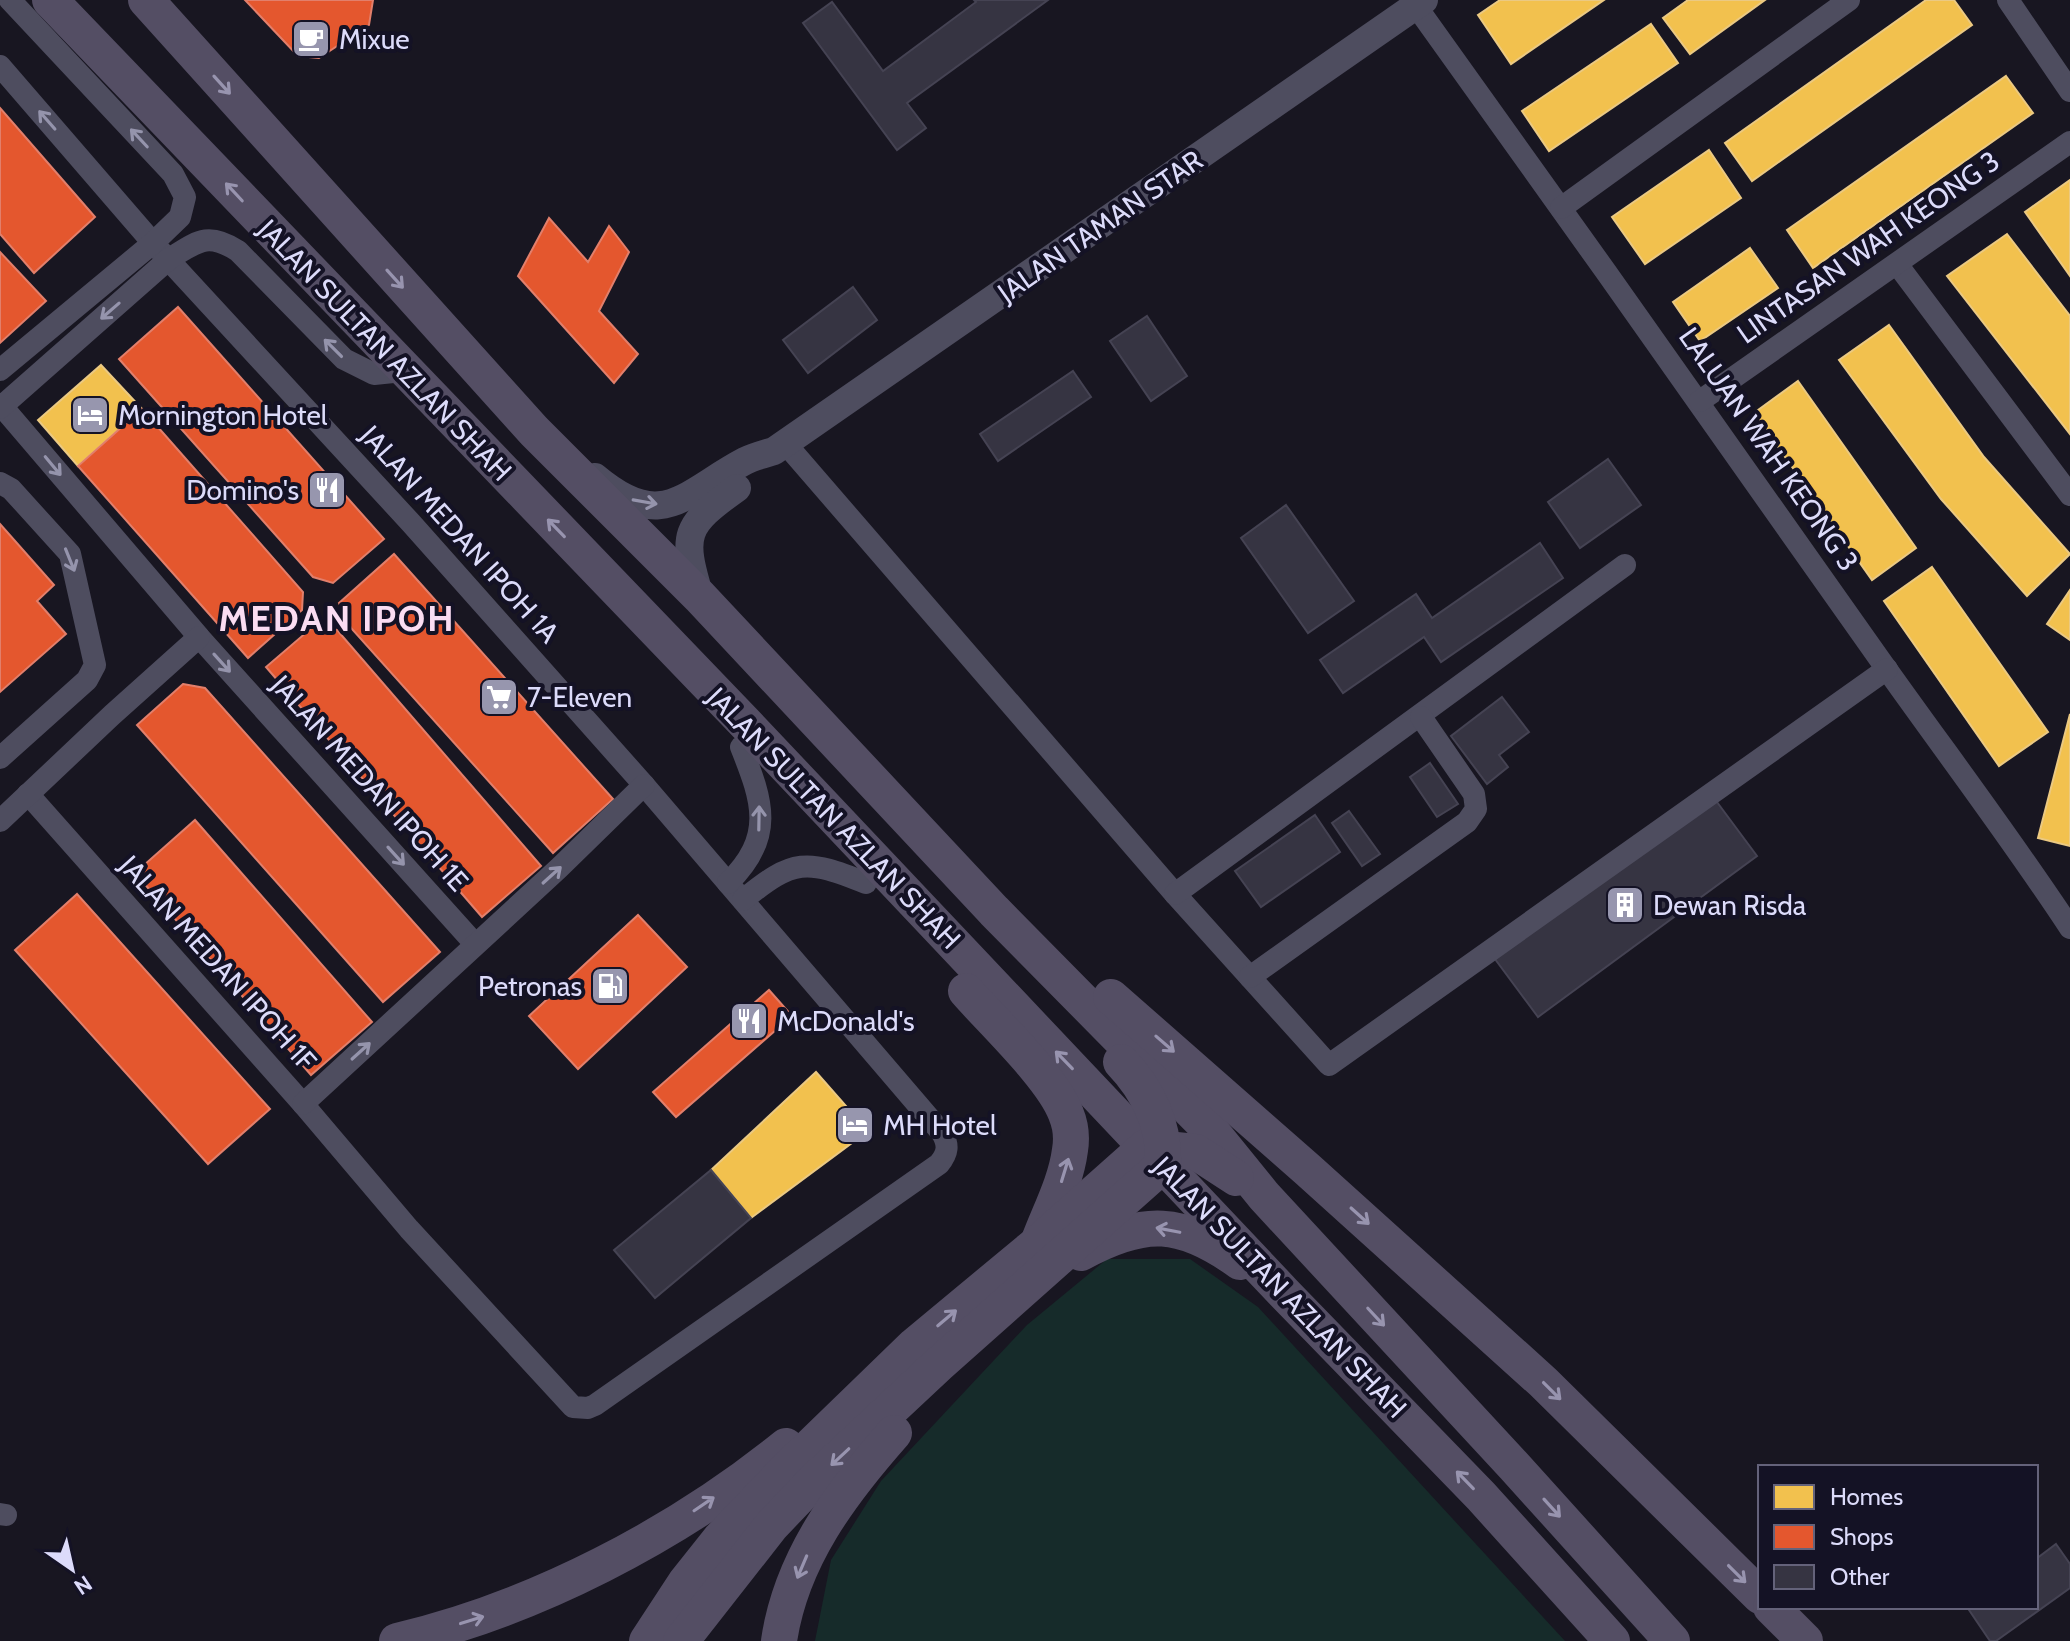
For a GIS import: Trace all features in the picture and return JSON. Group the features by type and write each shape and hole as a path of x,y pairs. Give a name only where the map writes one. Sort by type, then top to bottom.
{"main road":[{"name":"JALAN SULTAN AZLAN SHAH","path":"50,0 587,560 1132,1106 1158,1153 1284,1293 1481,1496 1612,1641"},
{"path":"85,0 103,19 118,51 124,77"},
{"name":"JALAN SULTAN AZLAN SHAH","path":"146,0 534,431 700,597 994,911 1213,1133 1264,1196 1672,1641"},
{"path":"534,431 645,564 1139,1081 1132,1106"},
{"path":"587,560 608,613 741,747 1051,1088 1066,1112 1071,1130 1070,1150 1039,1259"},
{"path":"994,911 1043,938 1308,1170 1543,1382 1758,1594"},
{"path":"647,1641 685,1583 720,1539 785,1471 1039,1259 1158,1153 1196,1152 1264,1196"},
{"path":"1039,1259 1113,1235 1157,1226 1189,1234 1222,1249 1284,1293"},
{"path":"397,1641 480,1618 564,1583 635,1546 693,1511 766,1460 837,1404 886,1360 926,1355"},
{"path":"681,1641 772,1525 926,1355"},
{"path":"779,1641 793,1586 809,1549 832,1509 926,1397 926,1355"},
{"path":"1773,1609 1805,1641"}],"street":[{"path":"1,406 161,251 180,217 185,197 173,174 10,0"},
{"path":"1561,208 1849,0"},
{"path":"2008,0 2070,91"},
{"name":"JALAN TAMAN STAR","path":"700,597 688,553 688,541 694,524 706,509 754,474 780,447 1420,3"},
{"name":"LALUAN WAH KEONG 3","path":"1420,3 1561,208 2019,851 2070,928"},
{"name":"JALAN MEDAN IPOH 1A","path":"0,66 161,251 411,523 644,785 942,1133 947,1149 944,1157 845,1231 588,1408 573,1407 409,1229 303,1104"},
{"name":"LINTASAN WAH KEONG 3","path":"1700,401 2070,142"},
{"path":"0,370 161,251 217,239 238,251 344,359 374,374 403,371"},
{"path":"1897,264 2070,495"},
{"name":"JALAN MEDAN IPOH 1E","path":"1,406 199,637 475,944"},
{"name":"JALAN TAMAN STAR","path":"534,431 564,448 619,495 655,505 674,503 693,495 746,461 780,447"},
{"path":"780,447 1329,1065 1887,669"},
{"path":"0,483 11,489 70,554 95,665 87,680 0,758"},
{"path":"1175,894 1625,565"},
{"path":"0,821 199,637"},
{"path":"1250,977 1467,822 1476,809 1474,794 1421,717"},
{"path":"728,883 745,866 759,837 756,784 741,747"},
{"name":"JALAN MEDAN IPOH 1F","path":"28,794 303,1104 559,868 644,785"},
{"path":"743,900 776,874 806,865 827,867 866,883"}],"green space":[{"path":"1107,1259 1190,1259 1258,1307 1565,1641 815,1641 831,1560 881,1481 1027,1325"}],"building: Homes":[{"path":"1500,0 1604,0 1511,64 1478,15"},
{"path":"1688,0 1765,0 1690,54 1663,18"},
{"path":"1926,0 1954,0 1972,25 1752,181 1725,143"},
{"path":"1651,24 1678,63 1549,151 1522,111"},
{"path":"2006,76 2033,113 1813,268 1787,230"},
{"path":"1709,150 1741,198 1645,264 1612,217"},
{"path":"2070,180 2070,276 2025,212"},
{"path":"2007,234 2070,316 2070,434 1947,276"},
{"path":"1750,248 1778,288 1700,341 1673,302"},
{"path":"1889,325 1984,457 2070,554 2027,596 1941,499 1839,360"},
{"name":"Mornington Hotel","path":"101,365 142,409 78,466 38,420"},
{"path":"1798,381 1916,548 1872,580 1754,413"},
{"path":"1932,567 2048,732 1999,766 1884,601"},
{"path":"2070,590 2070,640 2047,624"},
{"path":"2070,714 2070,846 2038,838"},
{"path":"816,1072 868,1131 751,1218 711,1170"}],"building: Shops":[{"path":"245,0 373,0 369,25 319,58 298,56"},
{"path":"0,108 95,217 34,273 0,234"},
{"path":"549,218 588,262 609,226 629,252 599,311 638,354 614,383 518,276"},
{"path":"0,252 46,301 0,343"},
{"path":"178,307 384,539 333,583 313,577 119,359"},
{"path":"142,409 303,592 302,610 248,658 78,466"},
{"path":"0,524 54,585 37,601 66,634 0,692"},
{"path":"394,554 613,799 553,853 351,628 339,603"},
{"path":"315,625 337,630 541,866 482,917 266,667"},
{"path":"183,684 205,688 440,952 383,1002 137,725"},
{"path":"195,820 372,1022 311,1075 135,873"},
{"path":"77,894 270,1109 208,1164 15,950"},
{"path":"638,915 687,967 578,1069 529,1016"},
{"path":"769,990 792,1016 676,1117 653,1092"}],"building: Other":[{"path":"974,0 1048,0 907,103 926,128 897,150 803,23 832,2 883,71 976,2"},
{"path":"853,287 877,320 808,373 783,340"},
{"path":"1147,316 1187,376 1151,401 1110,341"},
{"path":"1073,371 1091,397 998,461 980,434"},
{"path":"1608,459 1641,505 1580,548 1548,502"},
{"path":"1286,505 1354,601 1308,633 1241,538"},
{"path":"1540,543 1563,578 1441,662 1424,637 1343,693 1320,660 1416,594 1432,618"},
{"path":"1502,697 1529,732 1499,755 1508,767 1487,784 1451,736"},
{"path":"1430,763 1458,804 1437,817 1410,777"},
{"name":"Dewan Risda","path":"1711,794 1757,856 1538,1017 1492,955"},
{"path":"1349,811 1380,854 1362,866 1332,823"},
{"path":"1315,815 1340,852 1261,907 1235,871"},
{"path":"711,1170 751,1218 655,1298 614,1250"},
{"path":"2056,1544 2070,1564 2070,1588 1996,1641 1990,1641 1968,1609 2038,1609 2038,1558"}],"place":[{"name":"Mixue","path":"311,39"},
{"name":"Mornington Hotel","path":"90,415"},
{"name":"Domino's","path":"327,490"},
{"name":"7-Eleven","path":"499,697"},
{"name":"Dewan Risda","path":"1625,905"},
{"name":"Petronas","path":"610,986"},
{"name":"McDonald's","path":"749,1021"},
{"name":"MH Hotel","path":"855,1125"}],"district":[{"name":"MEDAN IPOH","path":"337,618"}]}
